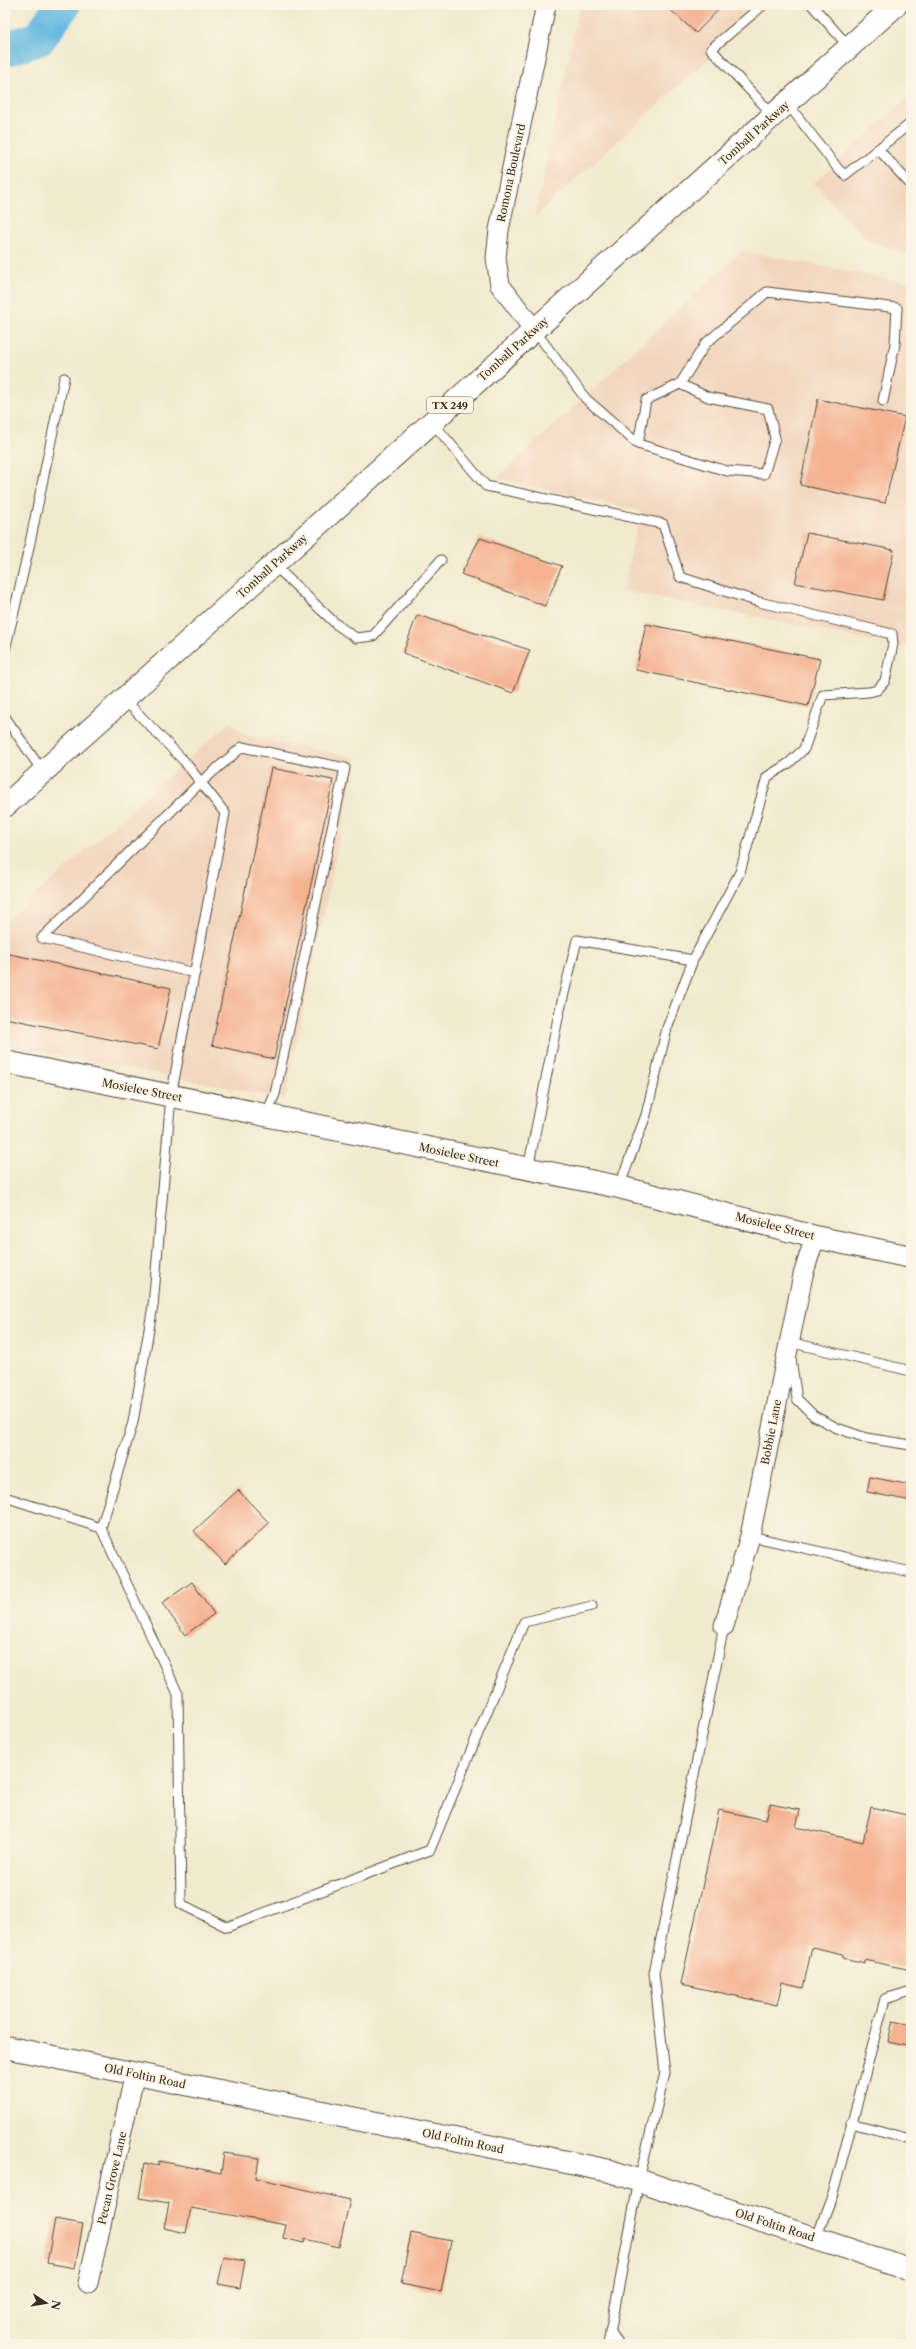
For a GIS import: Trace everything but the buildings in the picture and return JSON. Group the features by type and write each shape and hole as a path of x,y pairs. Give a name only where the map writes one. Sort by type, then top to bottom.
{"street":[{"name":"Romona Boulevard","path":"534,330 500,284 496,258 499,230 546,5"},
{"name":"Tomball Parkway","path":"5,806 123,698 896,5"},
{"name":"Mosielee Street","path":"5,1062 618,1187 815,1236 911,1257"},
{"name":"Bobbie Lane","path":"724,1626 750,1536 802,1275 815,1236"},
{"name":"Old Foltin Road","path":"5,2047 610,2171 911,2270"},
{"name":"Pecan Grove Lane","path":"88,2283 135,2073"}],"lane":[{"path":"763,5 711,49 780,109 839,170 845,174 879,150 911,123"},
{"path":"812,5 849,47"},
{"path":"879,150 911,185"},
{"path":"638,444 646,400 680,384 706,343 767,292 897,308 895,344 883,401"},
{"path":"534,330 586,399 638,444 727,471 764,474 775,438 768,409 708,397 680,384"},
{"path":"5,650 28,552 64,378"},
{"path":"432,422 486,486 663,524 680,577 759,602 892,634 893,644 885,681 877,690 869,692 823,695 804,750 789,763 767,777 740,872 693,960 667,1028 646,1115 618,1187"},
{"path":"273,564 336,624 356,638 373,636 441,560"},
{"path":"123,698 184,761 225,813 171,1096 153,1306 133,1422 101,1528 178,1694 180,1904 228,1927 430,1850 524,1622 592,1606"},
{"path":"5,717 43,772"},
{"path":"195,973 42,938 200,782 242,747 345,768 275,1094 266,1115"},
{"path":"528,1169 558,1018 577,940 693,960"},
{"path":"911,1371 789,1342 797,1399 814,1416 837,1428 866,1438 911,1445"},
{"path":"5,1497 101,1528"},
{"path":"750,1536 911,1572"},
{"path":"608,2344 639,2180 665,2073 654,1973 724,1626"},
{"path":"816,2238 833,2194 885,1999 911,1991"},
{"path":"851,2123 911,2139"},
{"path":"610,2331 619,2344"}],"shaded area":[{"path":"580,5 768,5 535,216"},
{"path":"911,95 911,256 868,240 814,183"},
{"path":"742,251 911,283 911,648 623,591 640,511 497,478"},
{"path":"230,722 246,736 356,758 285,1099 5,1044 5,922"}],"waterway":[{"path":"5,49 38,39 63,5"}]}
